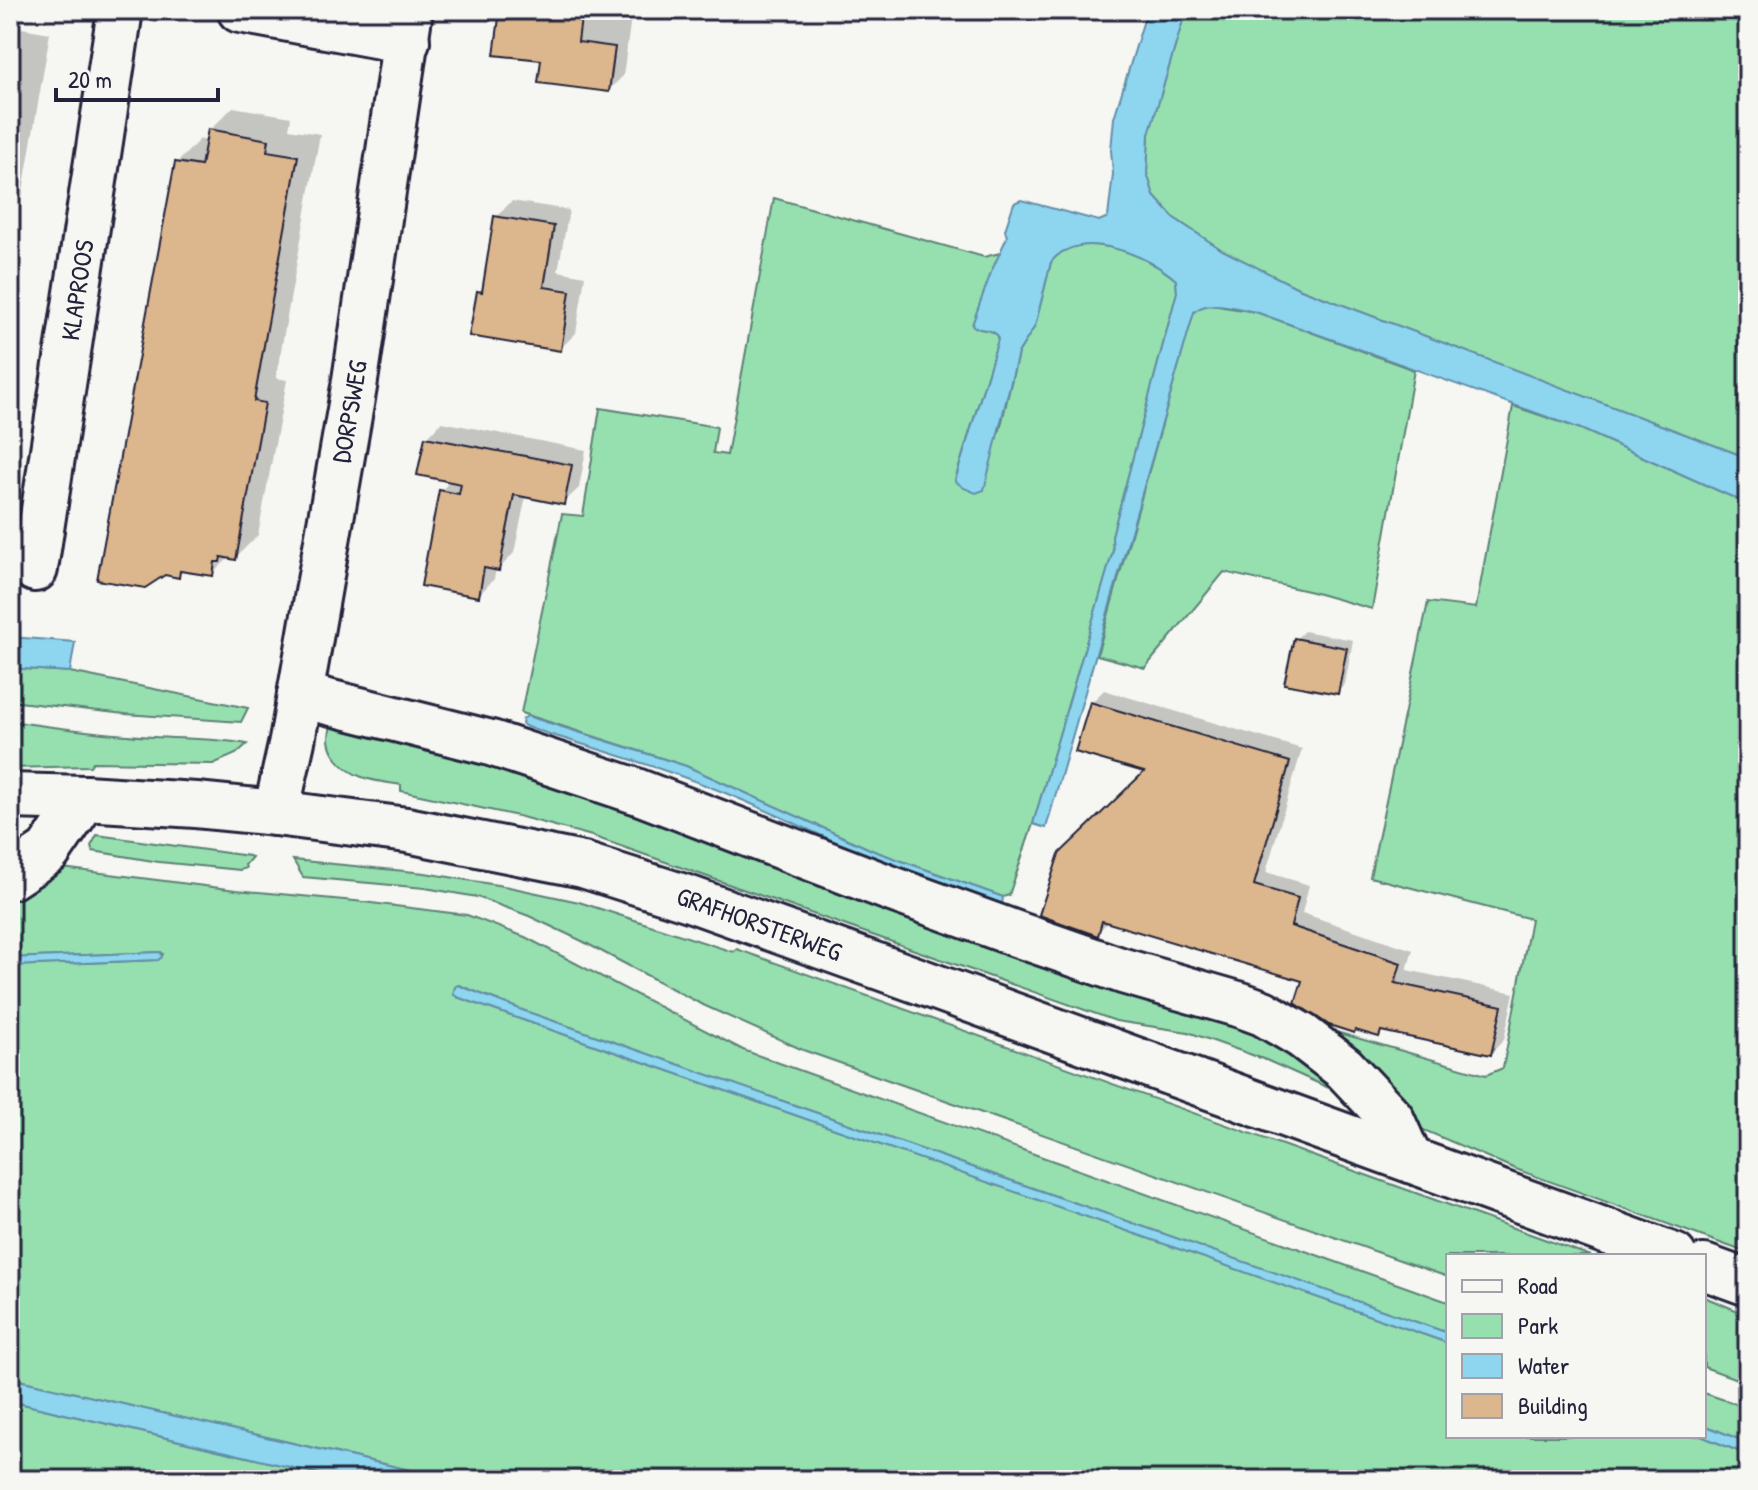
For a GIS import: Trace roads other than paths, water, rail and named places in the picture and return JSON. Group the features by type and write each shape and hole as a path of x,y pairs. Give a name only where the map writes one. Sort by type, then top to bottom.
{"street":[{"name":"KLAPROOS","path":"35,569 120,10"},
{"path":"240,10 408,26"},
{"name":"DORPSWEG","path":"276,813 292,741 354,387 408,26"},
{"path":"300,695 491,743 622,786 1005,930 1123,971 1263,1013 1302,1036 1344,1068 1391,1118 1409,1158"},
{"name":"GRAFHORSTERWEG","path":"10,796 196,805 276,813 407,830 583,865 690,899 1669,1254"},
{"path":"10,877 48,852 85,798"},
{"path":"1706,1268 1748,1283"}],"water":[{"path":"1147,10 1186,10 1149,134 1147,173 1154,196 1174,218 1222,250 1298,288 1748,458 1748,504 1581,429 1256,312 1224,306 1200,308 1194,312 1046,828 1033,824 1113,551 1112,536 1177,292 1176,280 1132,254 1095,245 1063,251 1051,262 1035,326 1018,353 984,490 976,493 955,481 998,340 991,331 972,325 1007,237 1005,230 1014,203 1021,200 1099,221 1108,217 1114,118"},
{"path":"10,637 75,642 70,672 10,668"},
{"path":"527,716 686,766 874,851 1003,897 1002,905 934,884 710,787 527,727 522,724"},
{"path":"161,952 162,957 158,960 10,966 10,958"},
{"path":"458,985 1446,1332 1446,1342 457,997 453,994"},
{"path":"10,1378 453,1480 345,1480 10,1401"},
{"path":"1706,1426 1748,1443 1748,1455 1706,1438"}]}
